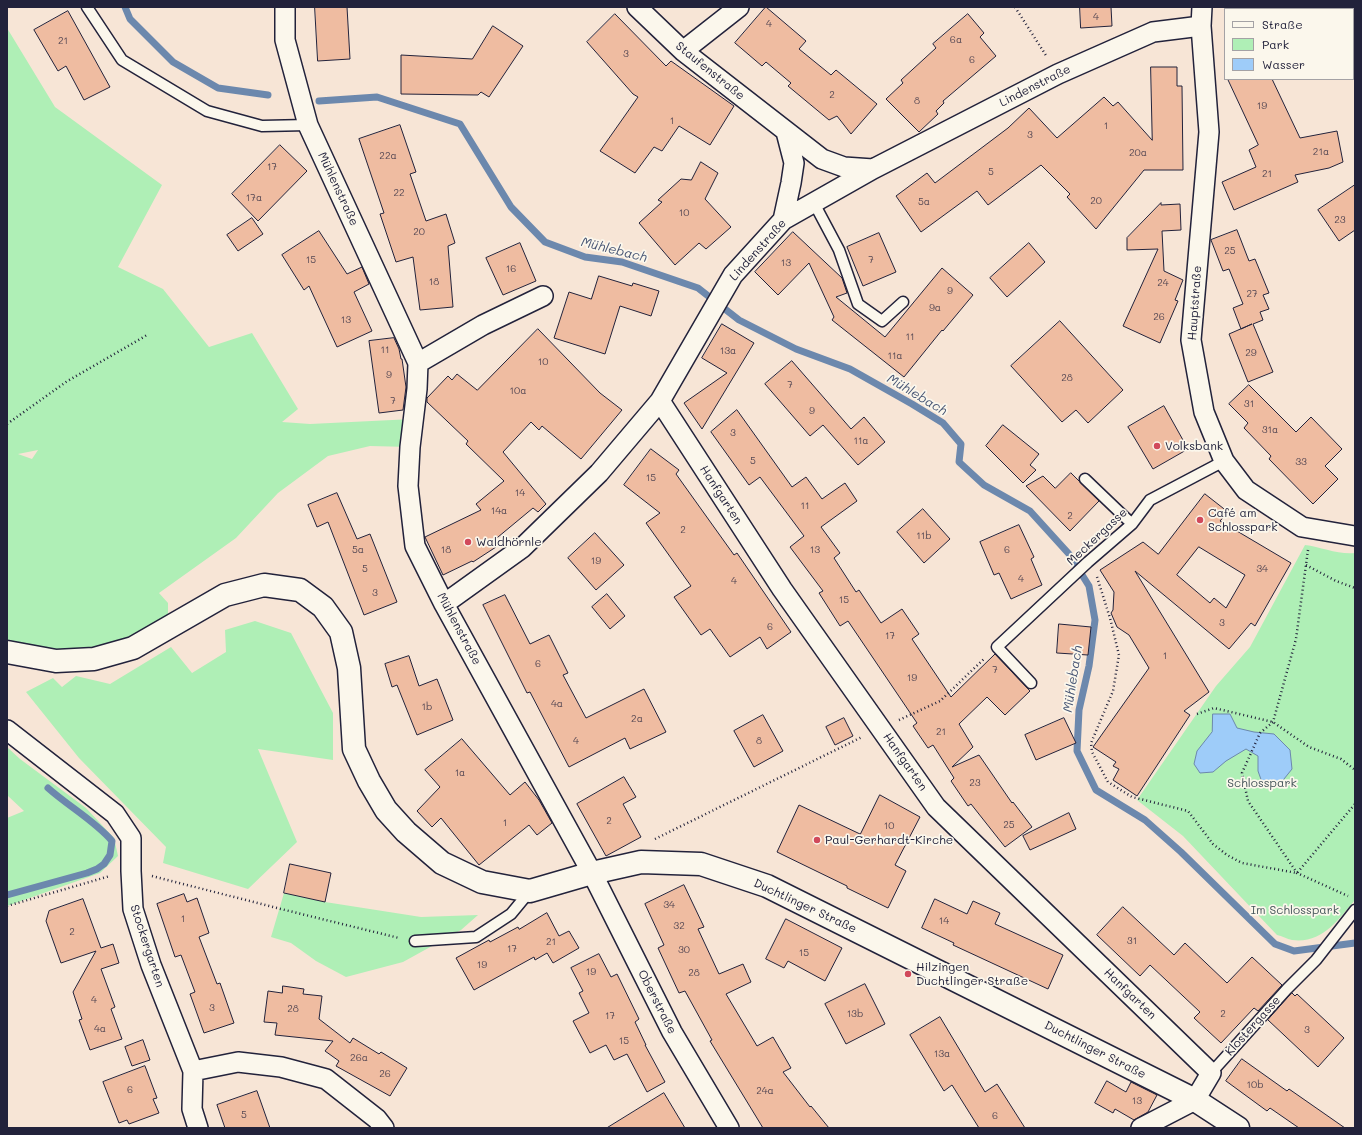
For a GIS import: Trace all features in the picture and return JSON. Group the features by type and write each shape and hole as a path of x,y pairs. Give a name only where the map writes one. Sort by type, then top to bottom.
{"main road":[{"name":"Duchtlinger Straße","path":"7,652 56,661 94,659 133,648 225,595 264,585 300,590 323,607 341,632 349,668 354,749 369,782 386,810 406,832 442,863 482,882 530,891 592,873 641,862 701,864 767,886 1195,1100 1238,1128"}],"street":[{"name":"Mühlenstraße","path":"284,7 285,40 308,125 418,363 408,486 415,546 444,604 592,873"},
{"name":"Staufenstraße","path":"637,7 682,51 822,159 844,167 873,169"},
{"path":"682,51 739,7"},
{"name":"Hauptstraße","path":"1202,7 1201,26 1209,132 1191,340 1204,412 1224,461 1246,490 1302,527 1355,536"},
{"name":"Lindenstraße","path":"444,604 522,548 599,473 660,401 733,275 783,220 873,169 1058,74 1152,32 1201,26"},
{"path":"783,220 794,163 786,132"},
{"path":"418,363 483,325 543,296"},
{"name":"Hanfgarten","path":"660,401 782,589 936,807 1211,1072"},
{"name":"Stockergarten","path":"7,730 115,814 131,838 133,909 151,965 193,1071 192,1109 198,1128"},
{"name":"Oberstraße","path":"592,873 672,1032 729,1128"},
{"path":"193,1071 238,1062 281,1067 326,1079 377,1119 384,1128"},
{"name":"Klostergasse","path":"1195,1100 1211,1072"},
{"path":"1141,1128 1195,1100"}],"lane":[{"path":"87,7 122,60 207,111 262,126 308,125"},
{"path":"814,203 839,250 858,304 882,321 903,302"},
{"name":"Meckergasse","path":"997,647 1089,561 1132,524 1150,500 1224,461"},
{"path":"1085,479 1132,524"},
{"path":"997,647 1031,683"},
{"path":"415,942 476,937 511,914 530,891"},
{"name":"Klostergasse","path":"1211,1072 1287,989 1316,960 1355,910"}],"path":[{"path":"1015,7 1058,74"},
{"path":"7,424 66,382 147,335"},
{"path":"1297,873 1248,801 1242,772 1260,733 1273,722 1296,640 1311,529"},
{"path":"1089,561 1097,578 1110,618 1119,655 1113,691 1091,743 1092,752 1108,782 1132,797 1188,811 1213,844 1227,855 1242,863 1297,873 1355,899"},
{"path":"1306,566 1336,581 1355,588"},
{"path":"641,862 646,844 881,728 940,701 997,647"},
{"path":"1197,714 1214,708 1273,722 1309,747 1341,759 1355,770"},
{"path":"1297,873 1355,804"},
{"path":"7,906 131,871 415,942"}],"green space":[{"path":"7,28 55,107 162,185 118,267 163,289 209,347 252,333 298,409 282,422 310,424 413,419 410,447 370,446 328,456 278,493 236,538 159,593 168,603 168,631 133,648 7,652","holes":["38,450 32,459 18,454"]},
{"name":"Schlosspark","path":"1305,545 1336,552 1355,553 1355,900 1336,922 1321,934 1303,940 1292,940 1277,935 1183,836 1137,800 1216,686 1250,647"},
{"path":"255,621 291,633 333,713 333,760 258,749 297,842 248,889 163,863 166,847 79,758 26,692 53,678 62,687 76,676 110,684 171,647 192,673 226,652 225,630"},
{"path":"7,747 20,759 86,808 114,838 118,856 100,873 7,906 7,818 24,811 7,795"},
{"path":"284,893 325,902 421,917 478,915 461,930 403,962 346,977 316,961 291,943 271,937"}],"water":[{"path":"1213,714 1230,714 1237,728 1254,732 1274,734 1290,750 1292,769 1280,784 1263,785 1258,771 1258,756 1246,749 1226,761 1213,772 1200,773 1194,764 1197,751 1212,732"}],"building":[{"path":"315,7 347,7 350,59 318,61"},
{"path":"766,7 806,41 799,49 831,75 836,70 877,104 851,134 837,116 829,120 788,86 791,83 766,62 762,66 735,43"},
{"path":"1080,7 1111,7 1112,26 1081,28"},
{"path":"68,11 110,87 84,100 66,66 58,71 34,30"},
{"path":"615,14 666,66 671,61 734,106 710,145 679,126 662,151 654,147 635,173 600,151 638,97 633,94 587,42"},
{"path":"968,14 984,33 980,37 996,56 943,101 944,103 936,111 938,114 919,132 886,99 903,83 901,80 936,48 933,44"},
{"path":"493,26 523,46 489,97 481,92 478,95 401,94 401,55 472,59"},
{"path":"1151,67 1177,67 1177,86 1182,86 1183,170 1144,170 1096,229 1067,197 1070,194 1041,165 988,205 977,191 921,232 896,196 927,173 935,183 1008,128 1029,108 1057,138 1104,97 1113,106 1118,102 1152,140"},
{"path":"1228,80 1272,80 1300,138 1337,131 1343,162 1329,168 1295,175 1298,182 1234,210 1222,182 1256,167 1249,150 1258,145"},
{"path":"400,125 416,172 410,174 426,221 446,214 455,243 448,246 453,307 420,310 413,257 396,262 380,214 384,213 359,139"},
{"path":"280,145 307,171 258,221 232,194"},
{"path":"701,162 718,173 705,199 731,227 706,249 699,243 675,265 639,223 662,202 658,200 681,179 691,180"},
{"path":"1355,185 1355,230 1339,241 1318,210"},
{"path":"1161,203 1161,205 1180,204 1181,230 1162,231 1164,271 1183,280 1175,300 1178,301 1160,343 1123,326 1158,249 1127,250 1127,238"},
{"path":"252,218 263,234 238,251 227,235"},
{"path":"1237,230 1249,261 1255,259 1269,293 1263,295 1269,309 1260,312 1263,320 1253,324 1273,372 1248,382 1229,334 1241,329 1233,308 1243,304 1229,269 1223,271 1211,240"},
{"path":"319,231 347,274 362,267 369,284 354,292 372,331 337,347 309,286 304,290 282,255"},
{"path":"793,232 842,278 847,293 836,297 885,337 942,268 973,295 904,377 832,320 834,317 809,263 778,295 755,272"},
{"path":"879,233 896,272 863,286 847,247"},
{"path":"520,243 536,281 503,295 486,258"},
{"path":"1029,243 1045,262 1007,297 990,278"},
{"path":"599,276 632,286 633,283 659,291 651,316 620,306 605,354 554,338 569,292 591,299"},
{"path":"1060,321 1123,390 1088,423 1076,410 1062,422 1011,366"},
{"path":"722,324 754,343 702,429 684,403 727,373 702,358"},
{"path":"538,329 600,393 622,410 581,459 542,426 539,430 531,422 503,452 546,504 538,512 533,508 492,542 496,547 473,562 472,561 443,575 425,537 481,510 476,504 504,481 466,444 468,441 427,402 427,398 448,376 452,380 457,374 477,390"},
{"path":"394,338 402,359 406,387 403,410 379,413 369,341"},
{"path":"792,361 851,429 864,417 885,442 858,465 823,425 810,436 765,384"},
{"path":"1249,385 1296,432 1311,417 1342,449 1325,466 1338,479 1313,504 1269,459 1271,456 1244,428 1248,423 1229,404"},
{"path":"1164,406 1188,449 1153,469 1128,427"},
{"path":"737,410 792,487 806,477 822,499 845,483 857,501 821,527 840,553 834,558 856,592 859,590 881,623 902,609 919,634 912,639 951,697 995,654 1030,691 1005,715 987,697 959,724 973,747 952,767 979,755 1012,803 1013,802 1032,827 1005,847 971,804 968,806 951,781 954,778 933,745 928,748 913,726 917,723 848,621 840,626 819,593 823,591 790,547 804,536 760,477 749,485 711,432"},
{"path":"1003,425 1039,454 1030,465 1036,470 1023,483 986,446"},
{"path":"651,449 679,470 676,474 734,555 737,553 791,632 767,649 760,637 730,657 710,629 701,635 674,597 691,586 646,523 660,513 624,485"},
{"path":"1071,473 1099,501 1070,531 1026,486 1043,476 1055,488"},
{"path":"337,493 357,539 370,534 397,602 364,615 328,522 317,527 308,505"},
{"path":"1205,494 1228,512 1220,521 1291,563 1255,626 1251,623 1229,649 1135,571 1209,692 1184,711 1190,715 1137,796 1113,780 1119,769 1113,766 1116,762 1093,747 1149,668 1129,635 1117,627 1111,613 1113,610 1114,592 1100,570 1143,542 1158,554","holes":["1199,547 1245,575 1226,608 1214,598 1210,603 1177,575"]},
{"path":"923,509 950,539 924,563 897,532"},
{"path":"1019,525 1034,557 1031,559 1042,585 1011,599 999,573 994,575 980,542"},
{"path":"595,533 624,565 596,590 568,558"},
{"path":"607,594 625,616 610,629 592,607"},
{"path":"505,595 530,644 549,635 568,673 563,675 586,718 644,689 666,732 630,749 625,738 569,767 530,692 527,693 483,605"},
{"path":"1059,624 1091,627 1088,655 1057,653"},
{"path":"409,656 419,686 437,679 453,720 417,735 397,685 392,687 385,664"},
{"path":"763,715 783,751 754,767 734,731"},
{"path":"844,718 853,736 835,745 826,727"},
{"path":"1064,718 1076,743 1036,760 1025,735"},
{"path":"462,739 510,795 525,782 539,800 552,823 537,835 529,825 479,865 441,818 432,827 417,811 440,787 425,770"},
{"path":"624,777 636,797 623,804 641,837 606,856 577,804"},
{"path":"880,795 920,817 895,865 906,871 888,908 777,852 799,805 860,834"},
{"path":"1069,813 1076,829 1030,850 1023,836"},
{"path":"290,864 331,873 325,902 284,893"},
{"path":"684,885 704,927 698,929 719,974 743,964 751,982 726,994 757,1046 773,1037 791,1068 783,1072 810,1107 811,1106 829,1128 763,1128 710,1041 712,1040 685,991 679,993 658,948 664,945 645,904"},
{"path":"184,894 187,902 197,898 209,933 199,937 217,984 220,983 234,1023 204,1033 190,994 195,992 181,955 175,957 157,904"},
{"path":"83,899 101,948 113,944 119,963 101,969 115,1007 111,1009 122,1039 90,1050 79,1020 82,1019 73,992 96,951 61,963 46,921 49,911"},
{"path":"935,899 967,914 973,901 1000,913 995,924 1063,955 1048,989 953,945 954,943 922,928"},
{"path":"1123,907 1174,955 1185,943 1227,983 1252,957 1282,985 1258,1011 1254,1008 1221,1043 1194,1018 1200,1012 1150,965 1140,976 1097,935"},
{"path":"547,913 559,936 569,931 579,948 553,963 547,953 535,960 534,957 474,990 456,958 489,940 490,942 518,927 519,929"},
{"path":"786,919 842,948 825,981 788,961 784,968 766,959"},
{"path":"599,954 611,977 617,974 639,1019 635,1022 645,1045 665,1082 647,1092 627,1054 614,1060 606,1045 590,1053 573,1021 589,1013 579,993 583,991 571,968"},
{"path":"865,984 885,1024 846,1044 825,1004"},
{"path":"283,986 304,989 303,994 322,996 319,1019 350,1043 353,1038 379,1054 381,1052 407,1068 390,1096 336,1066 339,1061 325,1051 333,1041 275,1035 277,1023 264,1022 268,991 282,993"},
{"path":"1292,993 1295,996 1297,994 1344,1038 1318,1067 1268,1020"},
{"path":"940,1017 985,1092 997,1084 1025,1128 979,1128 952,1085 944,1091 910,1035"},
{"path":"143,1040 150,1060 132,1066 125,1047"},
{"path":"1242,1059 1287,1091 1289,1089 1345,1128 1299,1128 1270,1108 1267,1111 1226,1081"},
{"path":"145,1066 157,1098 153,1099 159,1113 129,1124 127,1120 119,1123 103,1082"},
{"path":"1107,1081 1126,1092 1131,1082 1157,1095 1148,1112 1134,1120 1115,1109 1113,1113 1095,1103"},
{"path":"257,1091 270,1128 225,1128 217,1105"},
{"path":"664,1093 685,1128 607,1128"}],"waterway":[{"name":"Mühlebach","path":"125,7 130,19 173,62 218,88 268,95"},
{"name":"Mühlebach","path":"319,101 377,97 460,124 511,207 545,242 585,257 622,262 698,288 739,320 796,349 850,369 943,423 961,444 959,462 984,485 1030,511 1069,554 1089,586 1095,620 1089,666 1079,710 1077,751 1096,790 1145,820 1181,852 1275,944 1294,951 1355,943"},
{"path":"7,895 87,873 104,864 110,855 112,841 90,820 48,788"}],"place":[{"name":"Volksbank","path":"1157,446"},
{"name":"Café am Schlosspark","path":"1200,520"},
{"name":"Waldhörnle","path":"468,542"},
{"name":"Paul-Gerhardt-Kirche","path":"817,840"},
{"name":"Hilzingen Duchtlinger Straße","path":"908,974"}],"park label":[{"name":"Im Schlosspark","path":"1295,910"}]}
